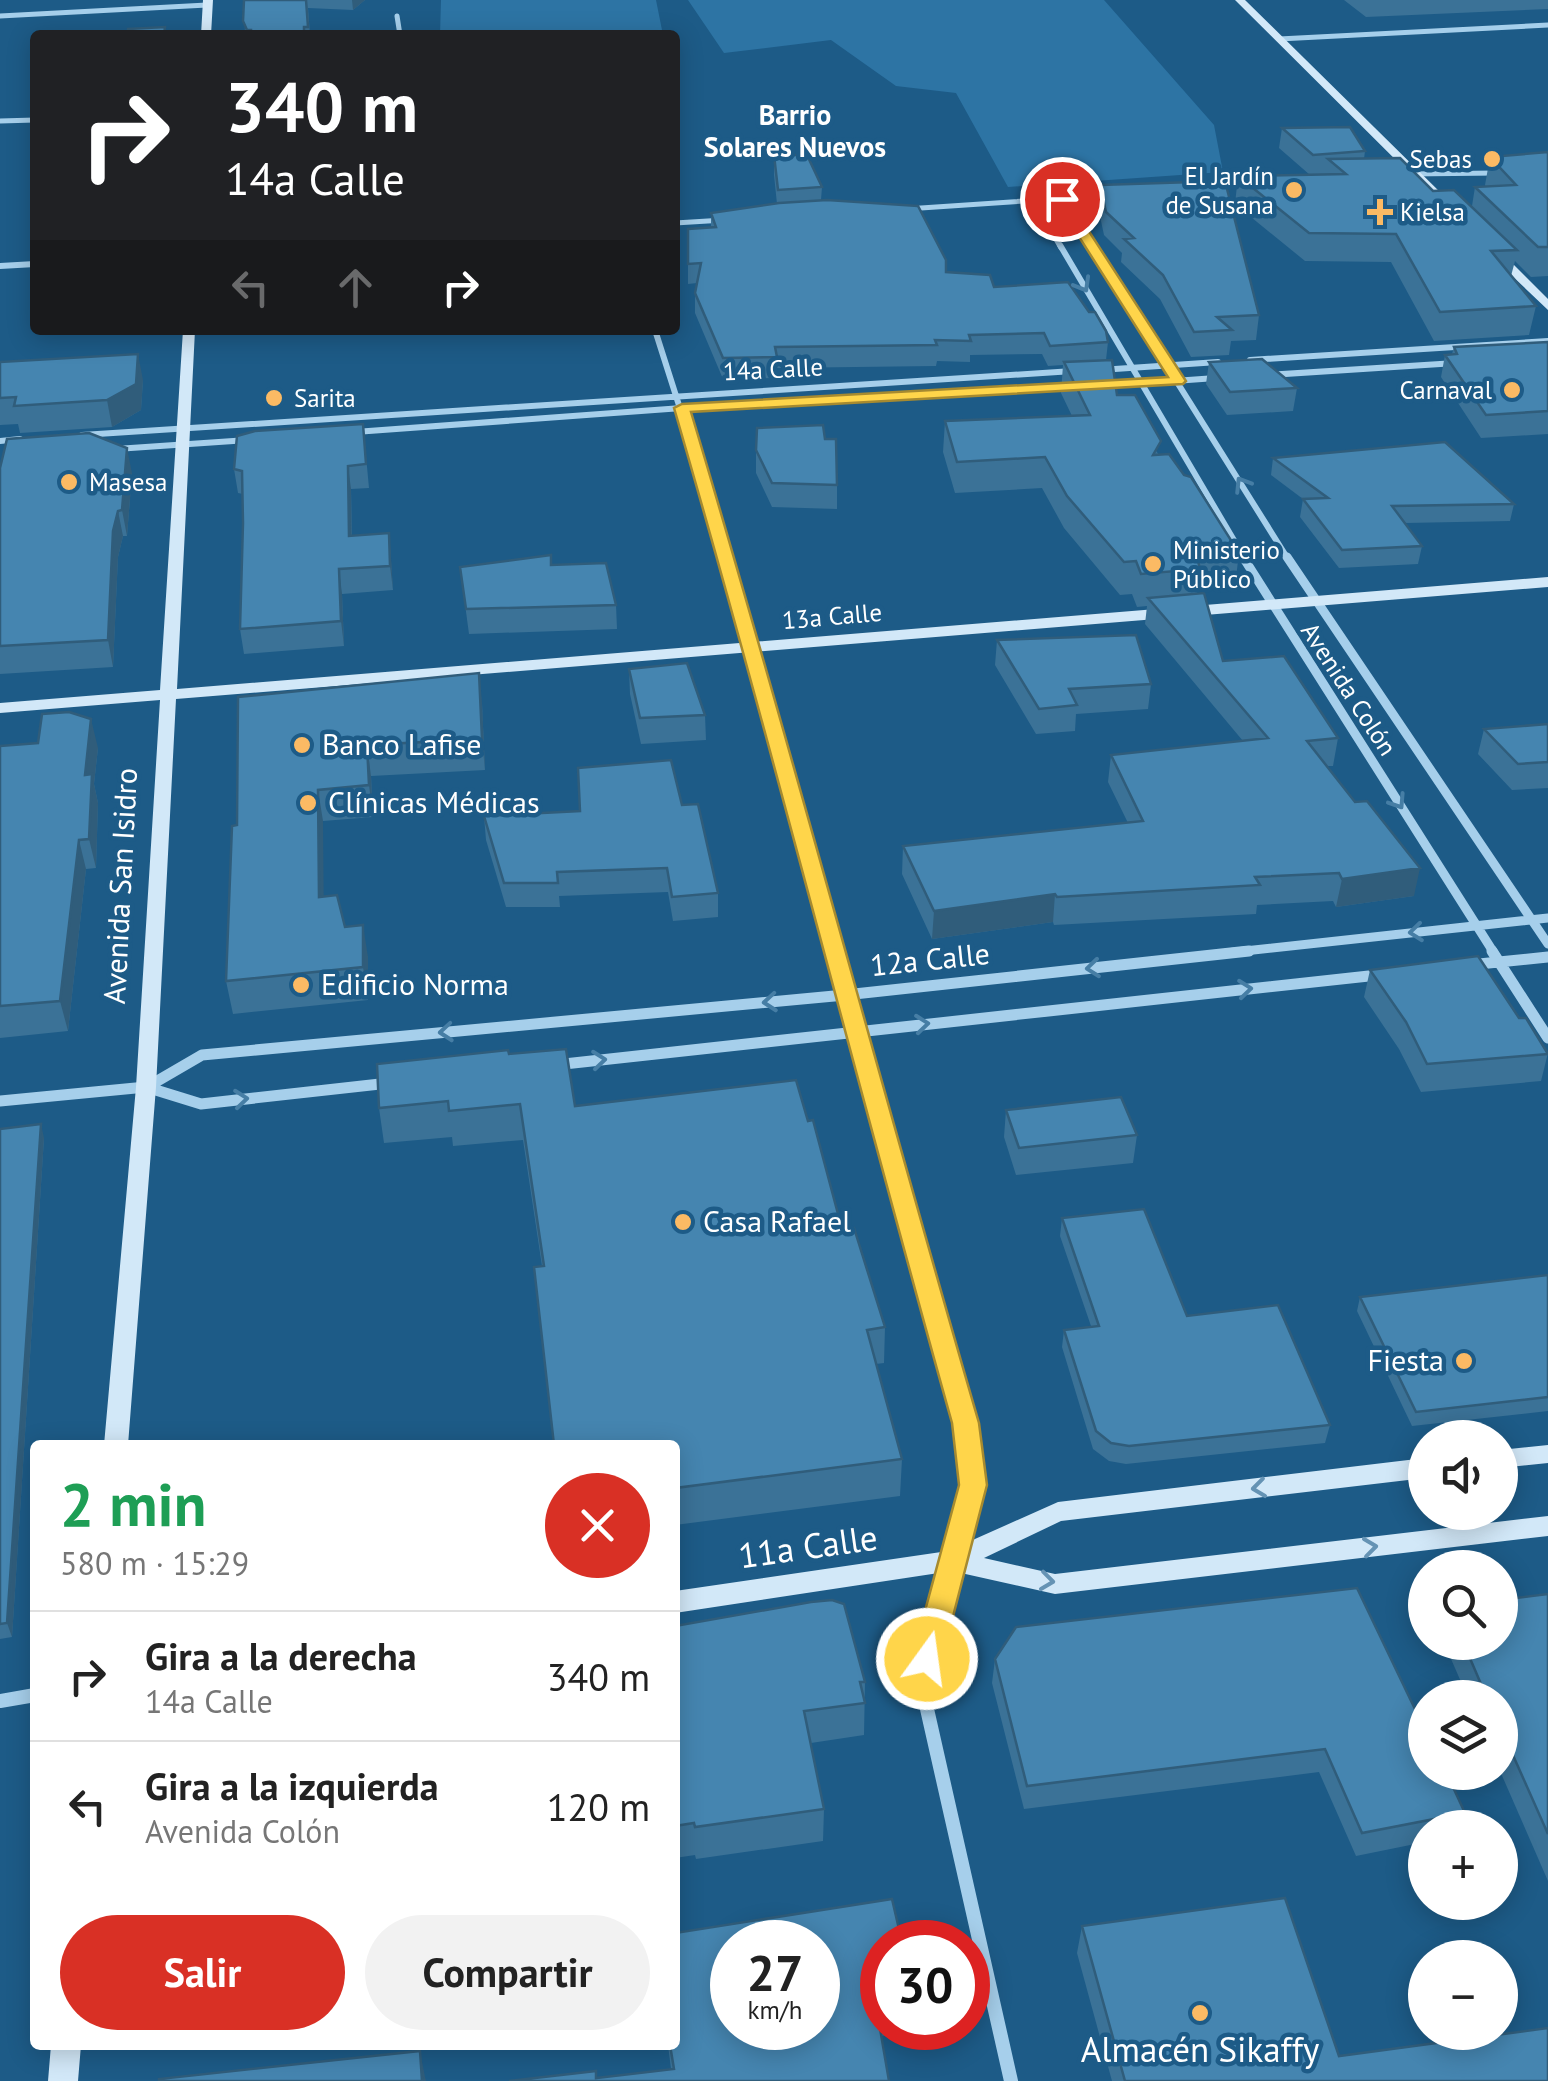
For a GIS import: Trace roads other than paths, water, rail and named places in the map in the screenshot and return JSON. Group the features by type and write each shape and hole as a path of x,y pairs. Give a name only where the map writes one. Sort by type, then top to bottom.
{"street":[{"path":"1240,0 1456,214"},
{"path":"0,16 208,2 206,30"},
{"path":"398,16 399,30"},
{"path":"1278,39 1548,25"},
{"path":"0,122 30,120"},
{"path":"1396,175 1510,173"},
{"path":"898,210 1121,195"},
{"name":"Avenida Colón","path":"1062,199 1314,600 1548,944"},
{"name":"Avenida Colón","path":"1034,201 1271,604 1548,1038"},
{"path":"680,224 729,220"},
{"path":"1482,240 1548,306"},
{"path":"0,266 30,264"},
{"name":"Avenida San Isidro","path":"116,1440 146,1088 189,335"},
{"path":"656,335 682,408 752,648 854,1032 966,1423 973,1485 927,1659 927,1709 1011,2081"},
{"path":"1246,360 1548,341"},
{"name":"14a Calle","path":"111,450 185,436 677,394 1226,361"},
{"path":"1256,376 1470,362"},
{"path":"1100,386 1236,377"},
{"name":"14a Calle","path":"344,433 682,408 1080,387"},
{"name":"14a Calle","path":"74,436 264,438"},
{"path":"0,440 37,438"},
{"name":"13a Calle","path":"0,708 1548,582"},
{"name":"12a Calle","path":"146,1088 202,1056 845,995 1548,918"},
{"path":"1460,966 1548,957"},
{"path":"538,1067 1382,974"},
{"name":"12a Calle","path":"0,1101 146,1088 201,1104 399,1082"},
{"path":"1518,1457 1548,1454"},
{"path":"952,1562 1058,1512 1408,1470"},
{"path":"952,1562 1055,1584 1548,1526"},
{"name":"11a Calle","path":"680,1601 952,1562"},
{"path":"0,1701 30,1696"},
{"path":"63,2081 66,2050"}],"place":[{"name":"Sebas","path":"1492,159"},
{"name":"El Jardín de Susana","path":"1294,190"},
{"name":"Kielsa","path":"1380,212"},
{"name":"Carnaval","path":"1512,390"},
{"name":"Sarita","path":"274,398"},
{"name":"Masesa","path":"69,482"},
{"name":"Ministerio Público","path":"1153,564"},
{"name":"Banco Lafise","path":"302,745"},
{"name":"Clínicas Médicas","path":"308,803"},
{"name":"Edificio Norma","path":"301,985"},
{"name":"Casa Rafael","path":"683,1222"},
{"name":"Fiesta","path":"1464,1361"},
{"name":"Almacén Sikaffy","path":"1200,2013"}],"district":[{"name":"Barrio Solares Nuevos","path":"795,131"}]}
